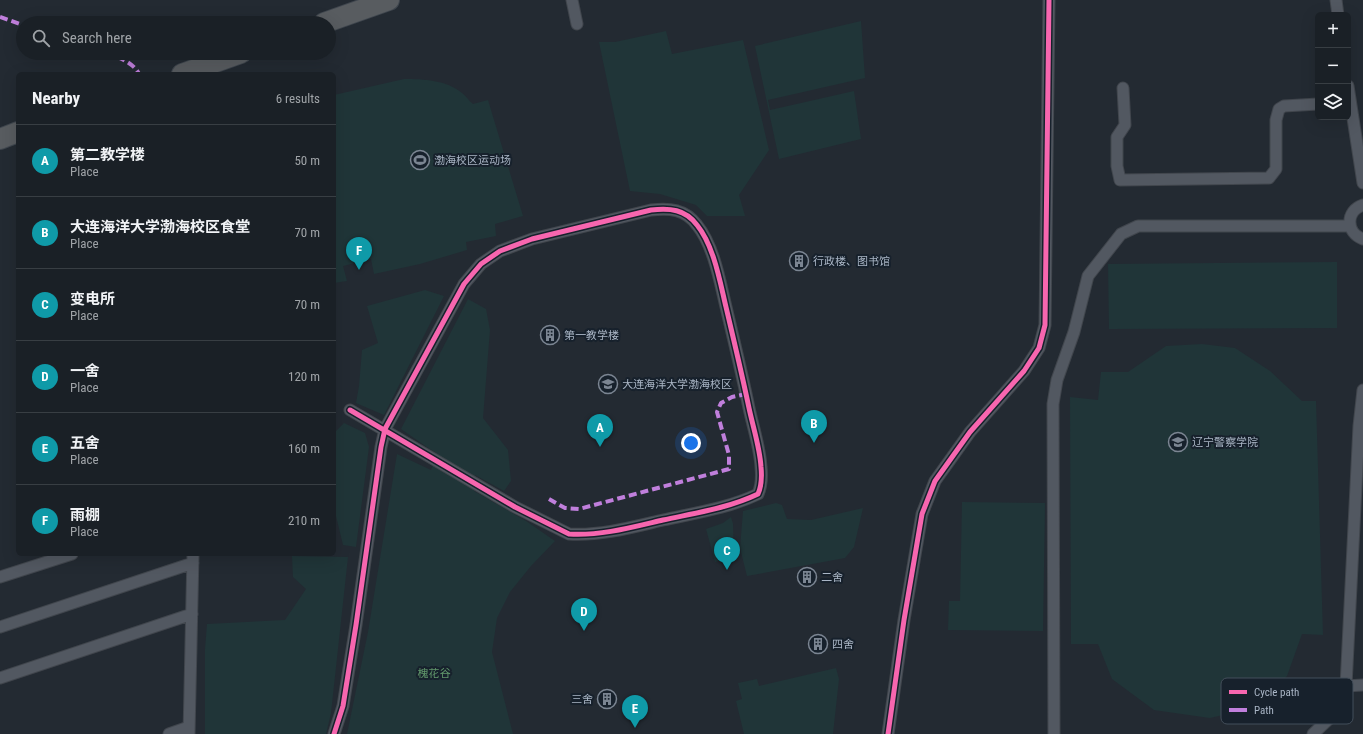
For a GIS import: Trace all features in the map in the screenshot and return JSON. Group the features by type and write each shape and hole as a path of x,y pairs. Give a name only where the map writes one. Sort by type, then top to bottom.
{"highway":[{"path":"336,19 389,0"},
{"path":"188,72 221,60"},
{"path":"0,139 16,133"}],"street":[{"path":"572,0 577,24"},
{"path":"888,734 904,620 922,514 935,481 970,432 1024,371 1039,348 1045,324 1049,0"},
{"path":"1336,0 1338,12"},
{"path":"1123,88 1125,125 1117,137 1117,166 1120,180 1269,178 1276,169 1276,120 1278,109 1284,106 1315,104"},
{"path":"1351,114 1363,183"},
{"path":"1363,205 1355,209 1350,220 1350,226 1356,236 1363,239"},
{"path":"334,734 343,706 374,504 381,447 385,429 464,284 481,264 500,251 532,239 651,210 666,209 680,211 690,217 698,226 710,247 741,372 761,466 762,484 758,494 747,499 710,510 615,531 569,534 515,507 385,429 350,410"},
{"path":"1054,734 1053,404 1057,380 1074,332 1088,276 1122,234 1138,226 1350,226"},
{"path":"1346,678 1359,426 1363,390"},
{"path":"0,577 66,556"},
{"path":"0,626 193,559 189,731 170,734"},
{"path":"0,678 192,614"},
{"path":"1353,686 1363,685"},
{"path":"1313,734 1324,724"}],"green space":[{"path":"861,21 865,78 768,100 770,110 854,91 861,139 779,159 755,46"},
{"path":"666,31 672,54 743,40 769,150 739,195 745,216 707,216 696,205 660,194 630,191 599,42 615,42"},
{"name":"渤海校区运动场","path":"404,79 427,80 449,85 462,93 473,104 488,100 523,216 495,224 496,236 466,242 467,250 420,264 374,274 371,259 343,266 347,281 336,283 336,95"},
{"path":"1337,262 1337,328 1109,329 1108,264"},
{"path":"425,290 444,296 384,415 356,403 362,350 378,343 367,306"},
{"name":"槐花谷","path":"468,299 486,309 490,330 483,418 508,450 511,481 504,491 475,475 474,491 526,521 555,541 531,566 510,592 497,618 492,652 513,734 347,734 368,632 397,454 431,470 437,454 401,429"},
{"path":"1202,344 1235,348 1270,371 1302,401 1316,401 1323,635 1302,634 1285,678 1221,678 1221,715 1210,718 1154,710 1112,679 1098,644 1071,644 1070,397 1098,400 1101,372 1128,372 1166,346"},
{"path":"344,423 365,433 369,447 356,547 343,545 336,516 336,431"},
{"path":"962,502 1045,503 1043,631 948,630 949,601 960,601"},
{"path":"776,503 782,505 787,519 811,520 863,508 854,547 845,558 747,576 740,548 743,511"},
{"path":"731,517 733,524 734,557 715,562 706,529 723,523"},
{"path":"292,556 348,557 331,713 326,734 205,734 205,649 207,624 285,620 306,589 293,577"},
{"path":"836,668 839,679 833,734 744,734 736,701 742,699 738,683 757,679 759,686"}],"marked path":[{"path":"0,17 16,23"},
{"path":"124,60 133,66 138,72"},
{"path":"549,499 565,508 579,509 729,469 729,455 717,412 721,403 732,397 746,394"}],"cycle path":[{"path":"888,734 904,620 922,514 935,481 970,432 1024,371 1039,348 1045,325 1049,0"},
{"path":"334,734 343,706 381,447 385,429 464,284 481,264 500,251 532,239 651,210 665,209 677,211 692,220 697,225 708,243 719,276 758,445 762,478 758,494 724,507 617,530 593,534 569,534 515,507 350,410"}],"place":[{"name":"渤海校区运动场","path":"420,160"},
{"name":"行政楼、图书馆","path":"799,261"},
{"name":"雨棚","path":"359,270"},
{"name":"第一教学楼","path":"550,335"},
{"name":"大连海洋大学渤海校区","path":"608,384"},
{"name":"辽宁警察学院","path":"1178,442"},
{"name":"大连海洋大学渤海校区食堂","path":"814,443"},
{"name":"第二教学楼","path":"600,447"},
{"name":"变电所","path":"727,570"},
{"name":"二舍","path":"807,577"},
{"name":"一舍","path":"584,631"},
{"name":"四舍","path":"818,644"},
{"name":"三舍","path":"607,699"},
{"name":"五舍","path":"635,728"}]}
